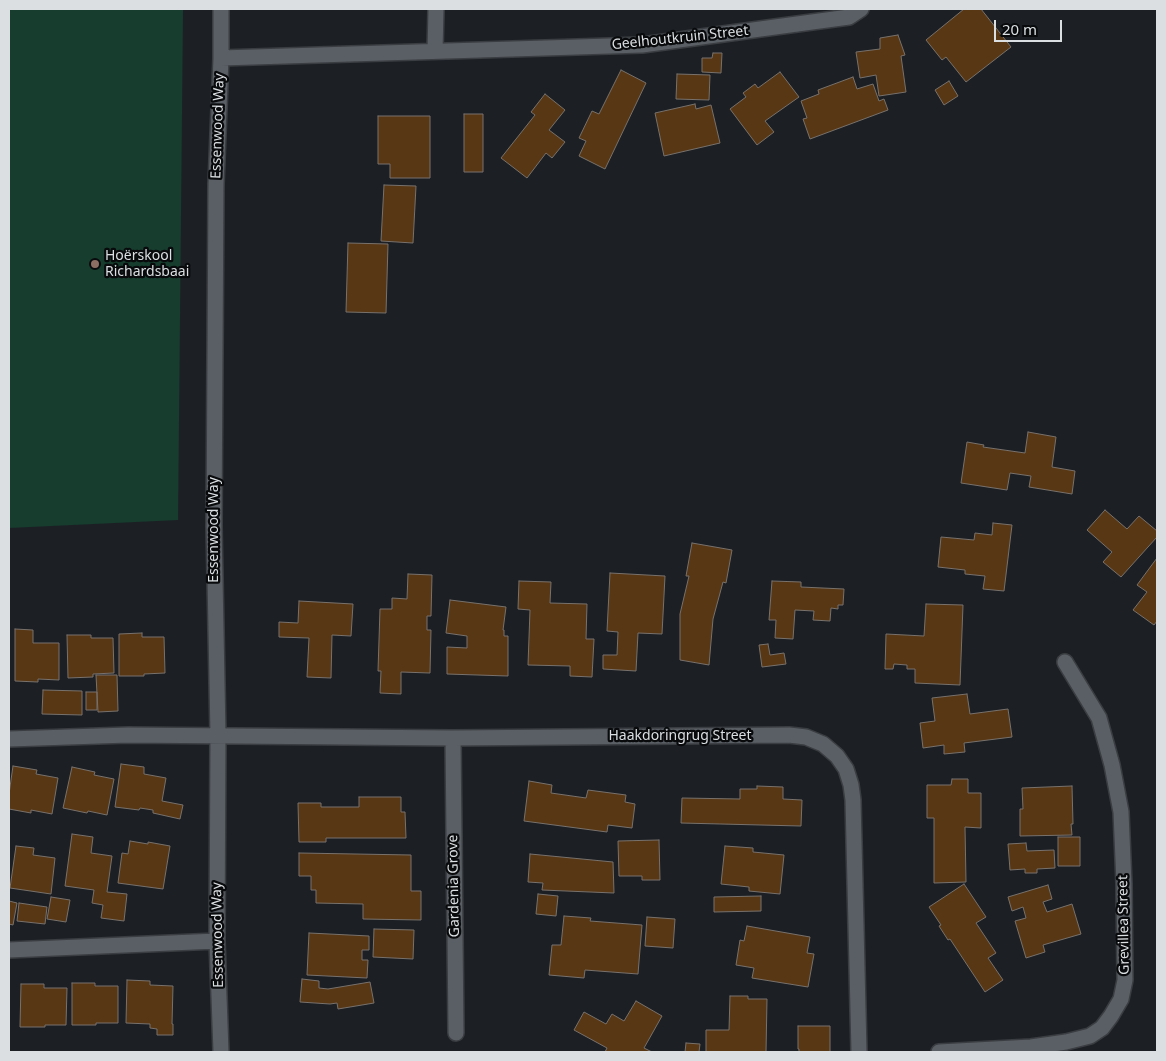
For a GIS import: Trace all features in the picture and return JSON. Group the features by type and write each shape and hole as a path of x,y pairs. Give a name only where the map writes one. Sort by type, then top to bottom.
{"street":[{"name":"Essenwood Way","path":"221,9 216,184 214,526 218,735 218,942 221,1052"},
{"path":"436,9 436,51"},
{"name":"Geelhoutkruin Street","path":"221,58 642,45 849,17 861,9"},
{"name":"Grevillea Street","path":"939,1052 1031,1047 1090,1036 1102,1028 1121,999 1125,980 1121,812 1112,765 1099,718 1065,662"},
{"name":"Haakdoringrug Street","path":"9,739 128,735 453,738 789,735 806,737 823,744 837,756 846,769 851,785 853,800 859,1052"},
{"name":"Gardenia Grove","path":"453,738 456,1033"},
{"path":"9,950 218,942"}],"green space":[{"name":"Hoërskool Richardsbaai","path":"9,9 183,9 178,520 9,528"}],"building":[{"path":"964,9 981,9 1011,47 966,82 946,57 942,60 926,40"},
{"path":"898,35 905,55 901,56 906,92 879,96 876,75 860,78 856,52 880,49 880,38"},
{"path":"713,53 722,53 721,73 702,72 702,58 712,58"},
{"path":"621,70 646,83 605,169 579,156 586,141 579,138 592,111 599,114"},
{"path":"780,72 799,97 765,121 774,132 757,145 730,109 746,97 743,93 755,84 758,88"},
{"path":"677,74 710,75 709,100 676,99"},
{"path":"853,77 857,89 873,84 879,101 884,99 888,110 810,139 803,119 807,118 801,101 819,94 818,90"},
{"path":"949,81 958,96 944,105 935,90"},
{"path":"545,94 565,110 549,130 565,142 552,158 546,153 527,178 501,158 535,115 531,112"},
{"path":"695,104 696,109 711,105 720,143 664,156 655,113"},
{"path":"464,114 483,114 483,172 464,172"},
{"path":"378,116 430,116 430,178 390,178 390,164 378,164"},
{"path":"384,185 416,186 413,243 381,241"},
{"path":"348,243 388,244 386,313 346,312"},
{"path":"1028,432 1056,437 1052,467 1075,471 1072,494 1029,487 1031,476 1010,473 1007,490 961,483 967,442 984,445 983,447 1025,453"},
{"path":"1105,510 1127,529 1139,516 1157,531 1157,537 1121,577 1103,562 1112,552 1087,530"},
{"path":"993,523 1012,525 1004,591 983,589 985,576 965,574 965,570 938,567 941,537 974,540 975,533 992,535"},
{"path":"692,543 732,550 726,583 723,582 713,619 709,665 680,660 680,614 689,576 686,576"},
{"path":"1157,558 1157,621 1154,625 1133,610 1147,592 1137,585"},
{"path":"610,573 665,576 662,634 638,633 636,671 603,669 603,655 617,655 618,632 607,631"},
{"path":"408,574 432,575 431,616 427,616 427,630 431,630 430,673 401,672 401,694 380,693 381,671 378,671 380,609 392,609 392,598 407,599"},
{"path":"519,581 551,582 550,603 587,604 586,639 594,639 592,677 570,676 570,666 528,665 530,610 518,609"},
{"path":"772,581 801,582 801,587 844,589 843,605 838,605 838,609 831,608 830,621 813,620 814,611 795,610 793,639 775,638 776,620 769,620"},
{"path":"450,600 506,607 503,630 504,636 508,636 508,676 447,674 447,647 467,648 467,636 446,633"},
{"path":"299,601 353,604 351,636 332,635 331,678 307,677 309,638 279,637 279,622 298,623"},
{"path":"926,604 963,605 960,685 915,683 915,669 907,669 907,665 894,664 893,669 885,669 886,634 924,636"},
{"path":"15,629 33,630 33,643 59,643 59,680 38,679 38,682 15,681"},
{"path":"142,633 142,637 164,637 165,673 144,674 144,676 119,676 119,634"},
{"path":"67,635 91,635 91,638 113,638 114,673 93,674 93,677 68,678"},
{"path":"768,644 770,655 784,653 786,664 762,667 759,645"},
{"path":"96,675 117,675 118,711 98,712"},
{"path":"43,690 82,691 82,715 42,714"},
{"path":"86,692 97,692 97,710 86,710"},
{"path":"967,694 970,714 1008,709 1012,737 964,743 965,752 944,754 944,745 923,748 920,723 935,721 932,698"},
{"path":"121,764 144,767 144,774 166,778 162,801 183,805 180,819 153,813 153,810 115,807"},
{"path":"13,766 37,770 36,774 58,778 52,814 31,810 31,813 9,809"},
{"path":"72,767 95,772 94,775 114,779 107,815 63,808"},
{"path":"952,779 968,779 968,793 981,793 981,828 965,827 966,882 934,883 934,818 927,818 927,785 951,785"},
{"path":"529,781 552,785 551,793 586,798 588,790 626,795 625,802 635,804 632,828 608,825 607,832 524,821"},
{"path":"757,786 783,787 783,799 802,800 801,826 681,823 682,798 740,799 740,789 757,789"},
{"path":"1072,786 1072,835 1020,836 1020,809 1023,809 1022,788"},
{"path":"359,797 401,797 401,812 405,812 406,838 326,838 326,842 299,842 298,803 321,803 321,807 359,807"},
{"path":"72,834 93,837 91,853 112,856 107,892 127,894 124,921 101,918 103,905 92,903 94,890 65,886"},
{"path":"1058,837 1080,837 1080,866 1058,866"},
{"path":"659,840 660,880 642,880 642,876 619,876 618,841"},
{"path":"130,841 170,846 163,889 118,883 122,853 128,854"},
{"path":"1026,843 1027,851 1054,850 1055,868 1037,869 1037,873 1025,873 1025,869 1010,870 1008,844"},
{"path":"16,846 34,848 33,855 55,858 51,894 10,888"},
{"path":"725,846 753,848 753,852 784,855 780,894 749,891 749,887 721,884"},
{"path":"299,853 411,855 411,891 421,891 421,920 363,919 363,904 316,903 316,890 311,890 311,876 299,876"},
{"path":"530,854 613,862 614,893 542,890 543,883 528,882"},
{"path":"964,884 986,917 976,923 996,953 988,958 1003,980 985,992 950,939 948,940 929,907"},
{"path":"1048,885 1052,899 1043,902 1047,912 1072,904 1081,934 1043,945 1045,952 1026,958 1015,921 1026,918 1023,907 1012,911 1008,897"},
{"path":"538,894 558,896 556,916 536,914"},
{"path":"761,896 761,911 714,912 714,897"},
{"path":"51,897 70,900 66,922 47,919"},
{"path":"9,901 17,903 13,925 9,924"},
{"path":"19,903 47,907 45,924 17,921"},
{"path":"564,916 591,918 590,921 642,925 638,974 585,970 584,978 549,975 552,945 561,945"},
{"path":"647,917 675,919 673,948 645,946"},
{"path":"747,926 810,937 807,953 814,954 808,987 752,978 754,968 736,965 740,940 744,941"},
{"path":"374,929 414,930 413,959 373,957"},
{"path":"309,933 369,936 369,950 362,950 362,960 368,960 367,978 307,975"},
{"path":"302,979 319,981 319,988 328,989 370,982 374,1003 338,1009 337,1003 300,1002"},
{"path":"127,980 150,981 150,985 173,986 173,1035 157,1035 157,1029 150,1028 150,1024 126,1023"},
{"path":"72,983 118,986 118,1023 72,1025"},
{"path":"21,984 44,984 44,988 67,988 66,1025 20,1027"},
{"path":"730,996 748,996 748,999 767,999 766,1052 706,1052 706,1030 729,1030"},
{"path":"636,1001 662,1016 644,1048 652,1052 605,1052 607,1048 574,1030 584,1012 606,1024 612,1014 624,1021"},
{"path":"798,1026 830,1026 830,1052 799,1052"},
{"path":"686,1043 700,1044 699,1052 685,1052"}],"place":[{"name":"Hoërskool Richardsbaai","path":"95,264"}]}
